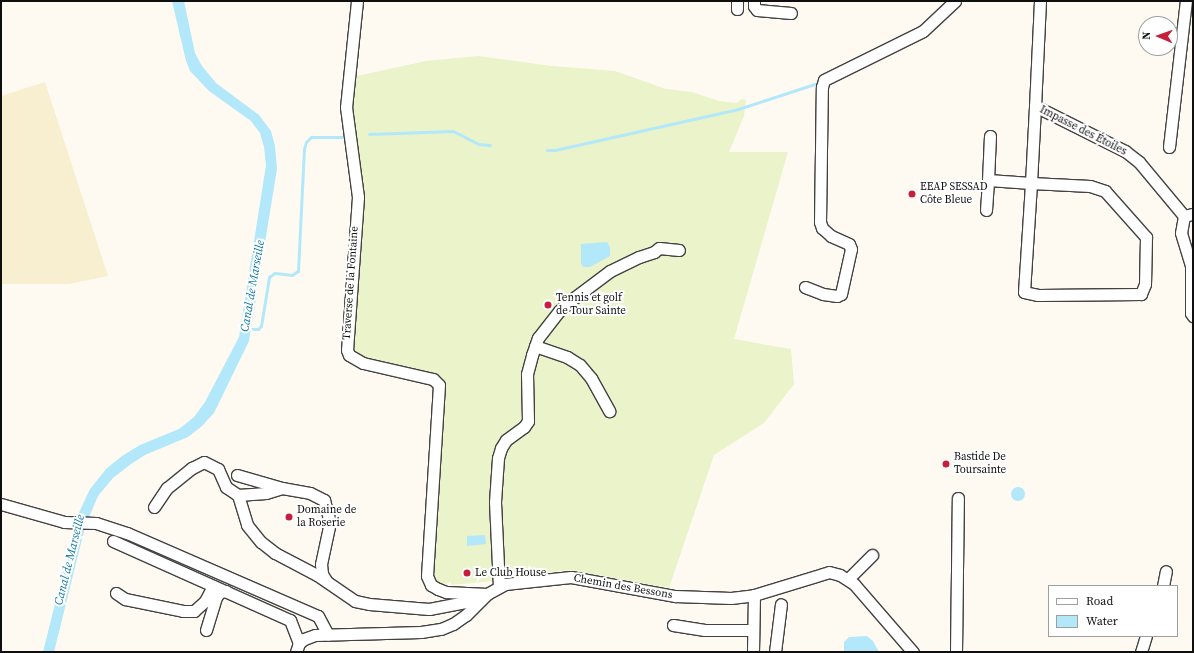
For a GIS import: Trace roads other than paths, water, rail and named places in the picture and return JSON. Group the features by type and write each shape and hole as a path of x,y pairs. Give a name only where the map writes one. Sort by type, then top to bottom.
{"street":[{"name":"Traverse de la Fontaine","path":"357,1 346,107 358,197 347,350 349,356 363,363 433,379 439,385 427,576 431,585 446,592 484,596"},
{"path":"754,1 754,6 757,10 791,13"},
{"path":"805,287 823,294 837,296 841,294 851,249 849,244 831,236 822,228 820,222 822,87 824,80 923,30 955,1"},
{"name":"Impasse des Étoiles","path":"1040,1 1035,106 1125,151 1138,162 1189,215 1181,233 1191,266 1191,313 1193,316"},
{"path":"1169,147 1186,1"},
{"path":"988,180 1031,183 1090,186 1105,191 1146,238 1145,284 1141,294 1038,295 1024,292 1031,183 1035,106"},
{"path":"986,210 990,136"},
{"path":"499,587 495,502 498,458 501,448 506,440 524,427 528,421 527,374 538,338 559,311 578,294 610,271 639,256 654,252 659,248 680,250"},
{"path":"535,346 567,357 580,365 591,378 609,411"},
{"path":"154,507 166,488 192,468 204,462 218,469 226,487 238,495 266,493 282,488"},
{"path":"237,474 282,488 310,493 324,500 330,522 329,534 321,564 322,574 329,584"},
{"path":"238,495 247,525 261,542 275,553 317,575 355,601 369,604 430,609 484,596"},
{"path":"956,652 958,498"},
{"path":"1,504 64,522 96,523 127,532 318,616 328,635"},
{"path":"113,541 290,620 297,648"},
{"path":"848,579 872,555"},
{"path":"1163,585 1166,571"},
{"name":"Chemin des Bessons","path":"297,648 304,639 315,635 421,632 441,628 460,619 484,596 505,584 571,577 675,596 731,598 754,595 830,572 848,579 913,652"},
{"path":"116,593 125,599 183,611 194,611 205,601 212,586"},
{"path":"206,630 216,597 220,592 226,592"},
{"path":"753,652 754,595"},
{"path":"775,652 781,604"},
{"path":"673,625 706,630 753,630"},
{"path":"1141,652 1146,637"}],"water":[{"name":"Canal de Marseille","path":"172,1 184,1 195,53 202,66 216,83 259,115 271,131 275,146 277,169 249,341 214,413 202,426 188,437 145,455 131,464 113,478 98,496 85,527 54,652 43,652 76,519 90,489 107,468 122,456 140,445 179,429 194,417 205,402 239,337 266,165 264,147 260,133 251,121 209,91 190,71 186,61"},
{"path":"607,242 610,247 610,256 590,267 583,267 581,263 581,244"},
{"path":"1015,487 1021,487 1025,491 1025,497 1021,501 1015,501 1011,497 1011,491"},
{"path":"485,535 486,544 467,546 467,536"},
{"path":"867,636 873,641 879,652 844,652 844,642 849,637"}],"waterway":[{"path":"547,150 555,150 738,109 818,83"},
{"path":"369,134 453,131 478,144 490,145"},
{"name":"Canal de Marseille","path":"248,329 258,329 261,326 269,277 275,273 292,275 298,271 304,149 306,142 311,137 347,137"}],"place":[{"name":"EEAP SESSAD Côte Bleue","path":"912,194"},
{"name":"Tennis et golf de Tour Sainte","path":"548,305"},
{"name":"Bastide De Toursainte","path":"946,464"},
{"name":"Domaine de la Roserie","path":"289,517"},
{"name":"Le Club House","path":"467,573"}]}
